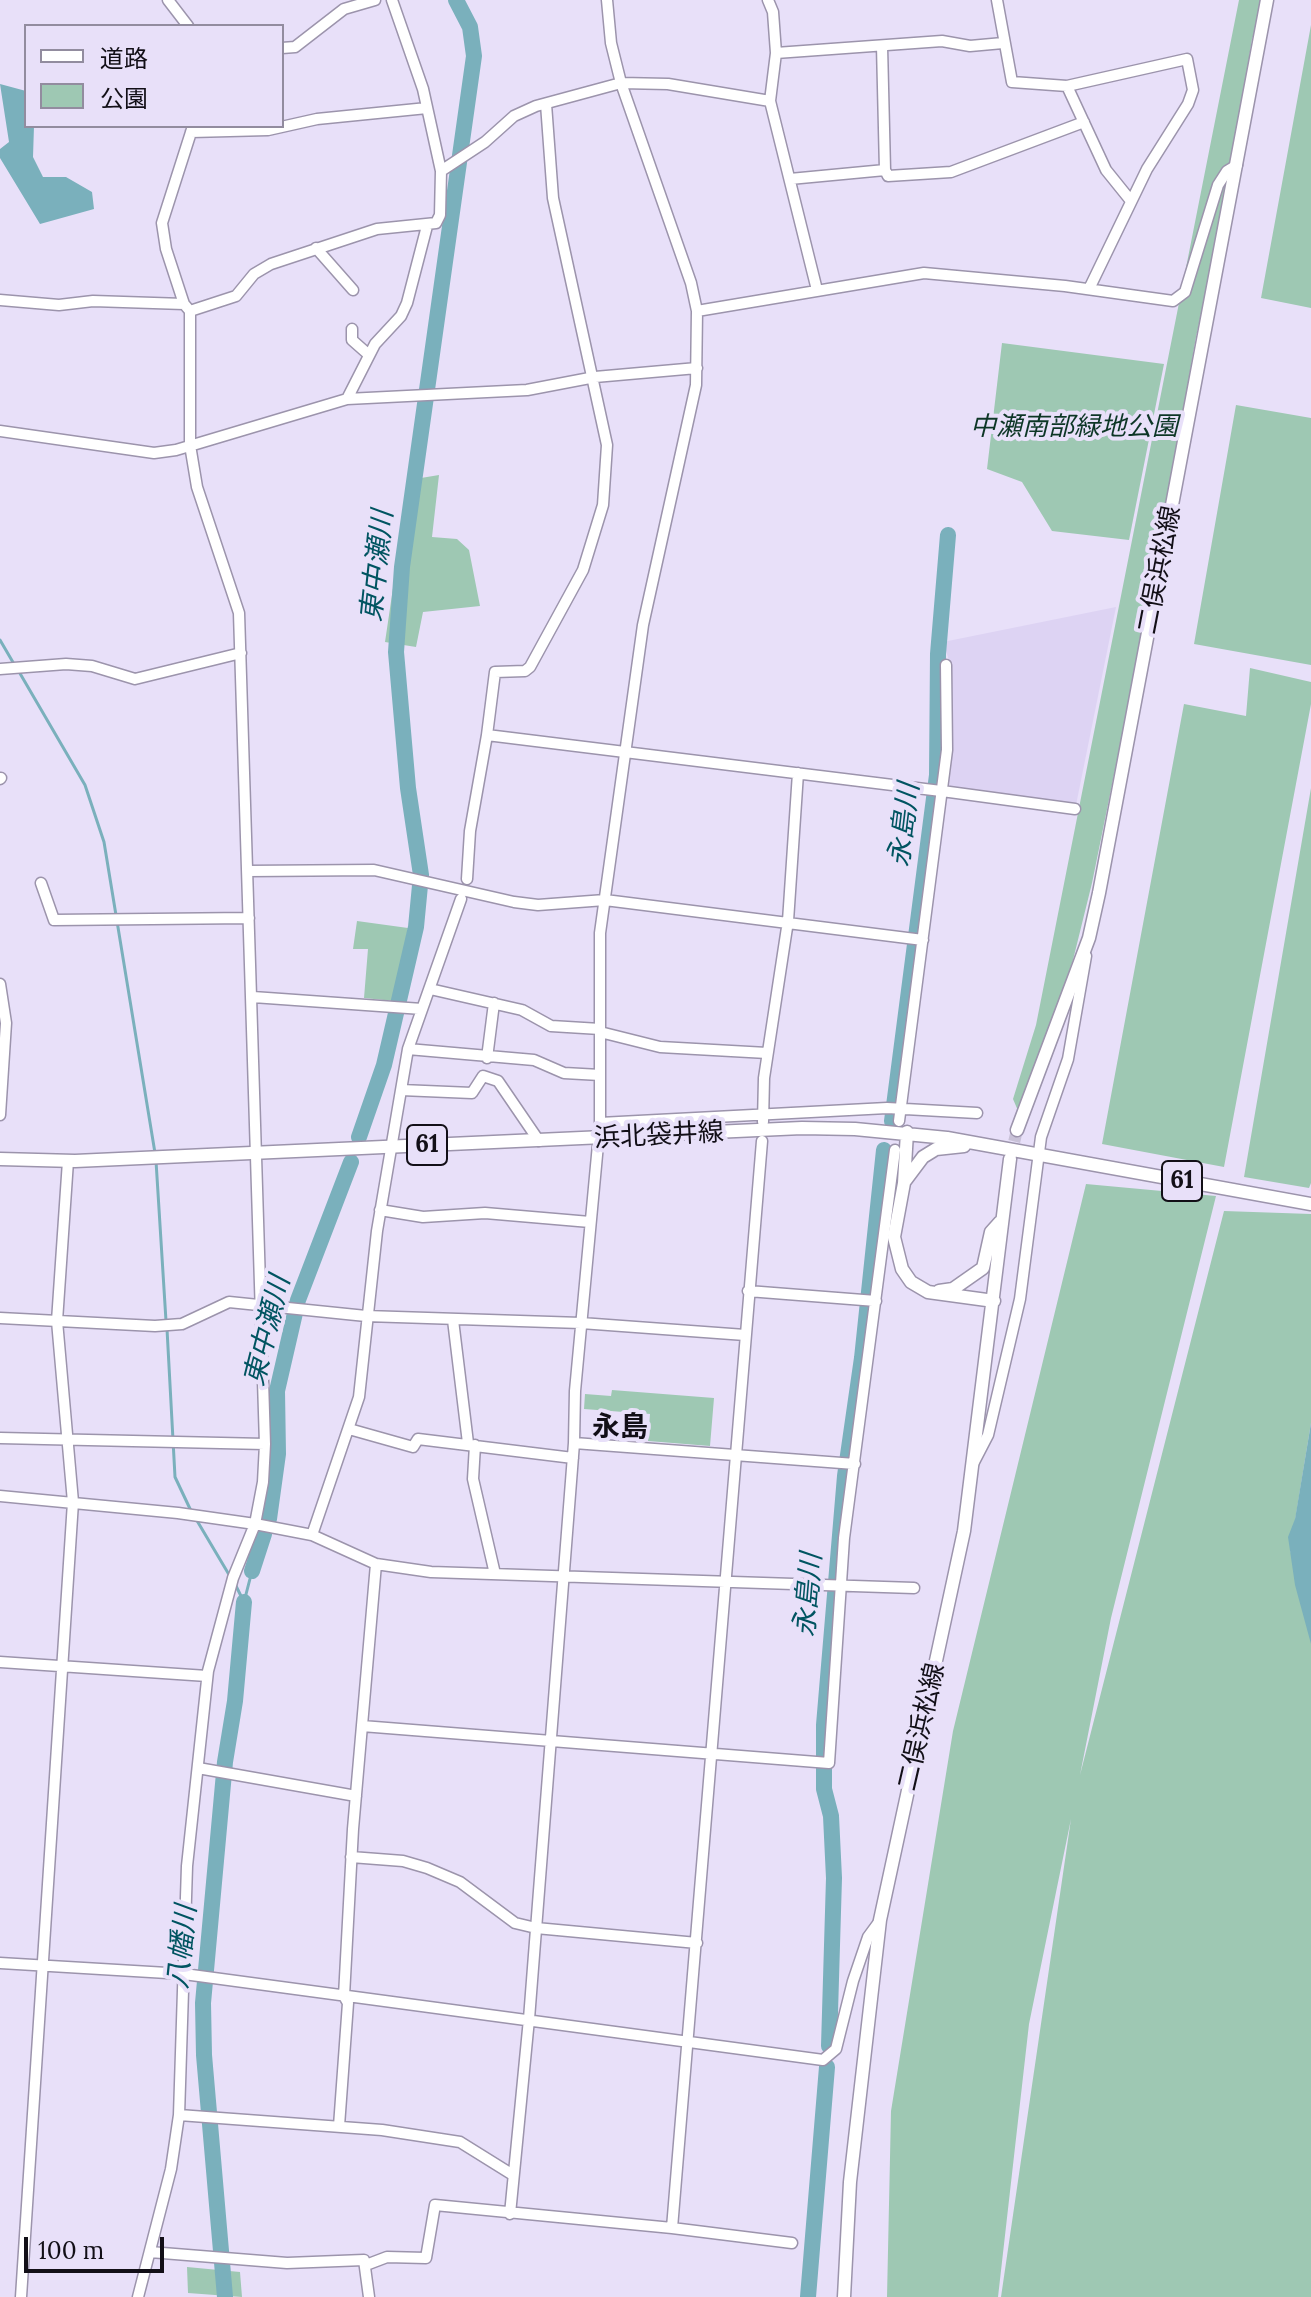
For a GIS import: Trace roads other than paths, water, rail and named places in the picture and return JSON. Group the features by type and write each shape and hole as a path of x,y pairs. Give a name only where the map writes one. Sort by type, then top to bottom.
{"main road":[{"name":"二俣浜松線","path":"1017,1130 1089,938 1267,0"},
{"name":"浜北袋井線","path":"0,1159 68,1161 802,1128 903,1127 995,1148 1311,1204"},
{"path":"903,1127 904,1183 894,1237 897,1260 911,1282 928,1292 994,1301"},
{"path":"904,1183 923,1157 936,1149 995,1148"},
{"name":"二俣浜松線","path":"844,2297 850,2182 880,1920 955,1583 974,1462 994,1301 1000,1222 1010,1159"},
{"path":"928,1292 953,1289 983,1268 991,1232 1000,1222"}],"street":[{"path":"168,0 186,24"},
{"path":"284,48 295,47 344,9 375,0"},
{"path":"0,300 59,305 93,301 187,308 225,302 262,269 316,248 377,229 436,223 440,215 441,171 427,108 392,0"},
{"path":"510,2214 529,2019 581,1323 599,1138 600,933 643,625 694,394 697,368 697,311 680,247 621,83 611,43 607,0"},
{"path":"768,0 773,12 776,53 770,101 817,290"},
{"path":"997,0 1012,82 1067,86 1187,59 1193,90 1188,104 1131,201 1089,289"},
{"path":"776,53 942,41 970,46 1003,43"},
{"path":"882,46 885,170 888,176 951,172 1084,122"},
{"path":"441,171 460,160 514,116 621,83 668,84 770,101"},
{"path":"1067,86 1106,170 1131,201"},
{"path":"467,879 470,831 495,672 525,671 530,667 583,570 595,542 603,505 607,445 595,377 553,198 546,104"},
{"path":"284,126 317,119 427,108"},
{"path":"138,2297 171,2169 179,2115 187,1866 207,1676 232,1583 255,1524 263,1482 265,1444 239,613 197,487 190,445 187,308 166,249 162,223 192,129 277,128"},
{"path":"697,311 924,273 1089,289 1166,302 1180,298 1189,281 1218,185 1227,171 1237,165"},
{"path":"790,179 885,170"},
{"path":"347,399 369,355 407,303 427,226"},
{"path":"316,248 353,290"},
{"path":"352,329 352,340 369,355"},
{"path":"0,431 154,453 347,399 527,390 595,377 697,368"},
{"path":"5,668 92,666 135,679 241,653"},
{"path":"903,1127 901,1109 919,940 938,791 947,750 946,665"},
{"path":"487,735 1075,809"},
{"path":"763,1118 767,1053 788,921 798,773"},
{"path":"248,871 374,870 538,905 605,900 919,940"},
{"path":"41,883 54,920 249,918"},
{"path":"312,1535 359,1397 380,1210 408,1049 461,899"},
{"path":"974,1462 988,1435 1020,1299 1046,1156 1041,1137 1068,1059 1089,938"},
{"path":"0,984 6,1023 0,1115"},
{"path":"430,989 522,1010 551,1026 600,1030 675,1049 767,1053"},
{"path":"253,997 422,1009"},
{"path":"487,1058 494,1003"},
{"path":"408,1049 534,1060 564,1073 600,1075"},
{"path":"401,1090 472,1093 483,1076 498,1081 539,1141"},
{"path":"600,1123 763,1118 887,1108 977,1113"},
{"path":"672,2228 762,1141"},
{"path":"362,1726 824,1763 850,1464 895,1150"},
{"path":"21,2297 73,1502 57,1321 68,1161"},
{"path":"380,1210 423,1217 485,1213 590,1222"},
{"path":"748,1291 872,1301"},
{"path":"0,1318 160,1326 173,1325 229,1302 366,1316 581,1323 745,1335"},
{"path":"453,1320 472,1444 473,1479 495,1574"},
{"path":"349,1429 413,1447 418,1439 573,1458"},
{"path":"0,1438 265,1444"},
{"path":"574,1443 850,1464"},
{"path":"0,1496 186,1514 255,1524 312,1535 376,1564 431,1572 914,1588"},
{"path":"339,2126 348,2003 344,1996 351,1857 376,1564"},
{"path":"0,1662 207,1676"},
{"path":"198,1768 356,1796"},
{"path":"351,1857 403,1861 427,1868 460,1882 515,1923 536,1928 697,1943"},
{"path":"0,1963 184,1974 689,2039 823,2060 832,2055 868,1937 880,1920"},
{"path":"179,2115 339,2126 460,2142 513,2175"},
{"path":"366,2265 387,2257 426,2258 435,2205 792,2243"},
{"path":"150,2252 238,2261 364,2260 369,2297"}],"waterway":[{"name":"東中瀬川","path":"359,1137 384,1065 416,927 421,875 408,788 396,652 402,567 474,56 470,27 456,0"},
{"name":"永島川","path":"892,1121 937,775 938,654 948,535"},
{"path":"0,640 14,664"},
{"path":"18,670 85,785 104,842 155,1153"},
{"name":"永島川","path":"829,2046 834,1878 831,1816 824,1789 824,1725 845,1476 862,1358 884,1150"},
{"path":"156,1161 166,1321"},
{"name":"東中瀬川","path":"269,1519 278,1454 277,1391 298,1300 351,1162"},
{"path":"167,1329 175,1477 192,1513"},
{"path":"196,1519 231,1578"},
{"name":"東中瀬川","path":"252,1571 264,1534"},
{"path":"235,1584 244,1602 252,1571"},
{"name":"八幡川","path":"225,2297 204,2055 203,2003 225,1762 235,1701 244,1602"},
{"name":"永島川","path":"808,2297 827,2067"}],"tunnel":[{"path":"1010,1159 1017,1130"}],"district":[{"name":"永島","path":"620,1428"}],"park label":[{"name":"中瀬南部緑地公園","path":"1074,428"}]}
